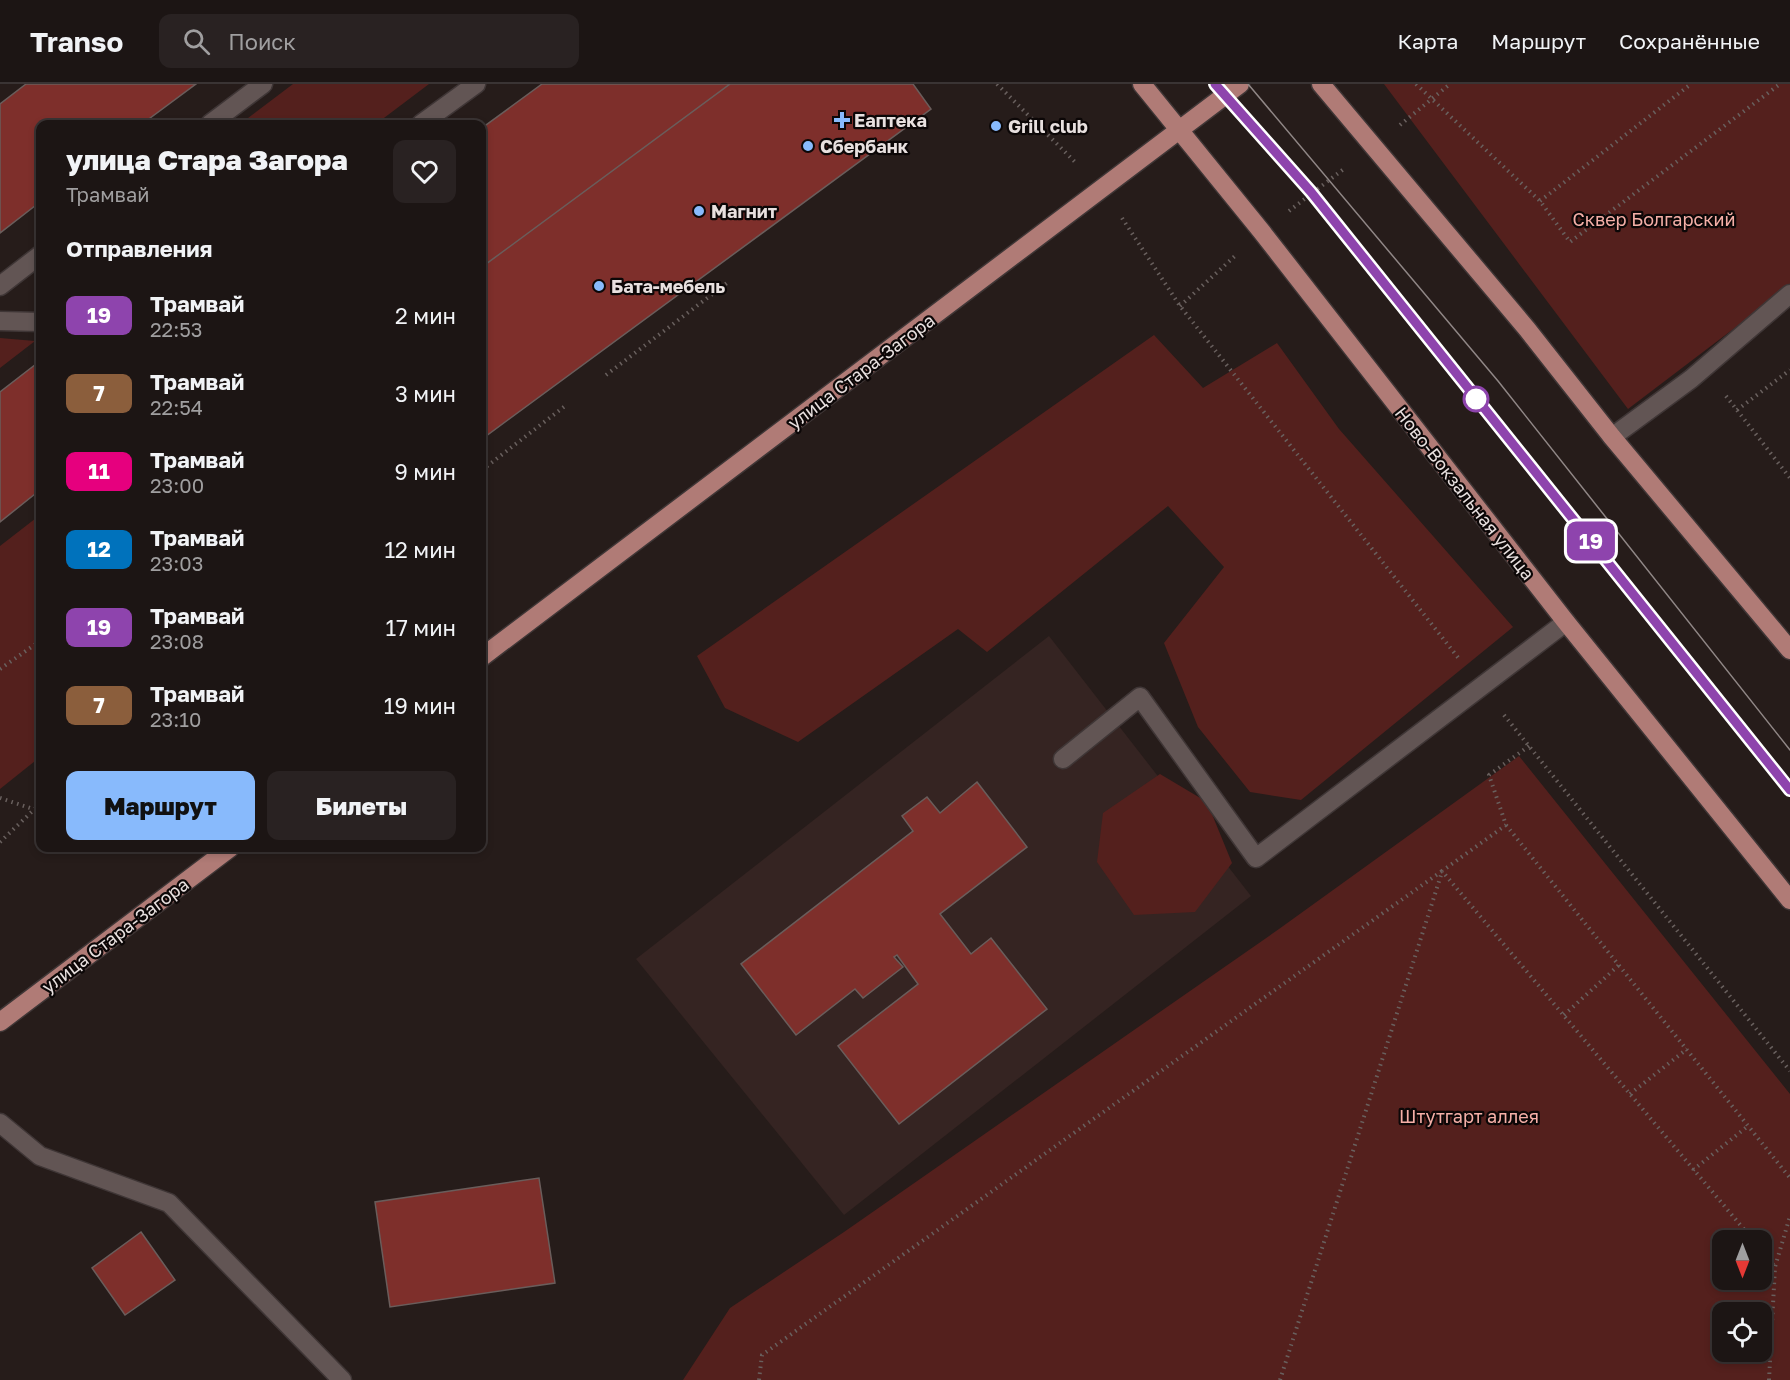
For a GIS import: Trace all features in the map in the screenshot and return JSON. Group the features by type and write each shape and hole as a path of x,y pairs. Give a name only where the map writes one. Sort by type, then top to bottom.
{"main road":[{"name":"Ново-Вокзальная улица","path":"1142,84 1262,232 1566,622 1790,900"},
{"name":"улица Стара-Загора","path":"486,654 1240,84"},
{"path":"1321,84 1527,329 1612,437 1790,650"},
{"name":"улица Стара-Загора","path":"0,1022 225,852"}],"lane":[{"path":"215,120 263,84"},
{"path":"426,120 476,84"},
{"path":"0,286 36,258"},
{"path":"1612,437 1691,379 1790,294"},
{"path":"0,321 36,322"},
{"path":"1063,759 1140,697 1256,858 1566,622"},
{"path":"0,1124 40,1156 169,1203 342,1380"}],"path":[{"path":"997,84 1102,188 1180,306 1790,1071"},
{"path":"1416,84 1539,201 1570,242 1780,84"},
{"path":"1180,306 1262,232 1328,179 1374,148 1431,97 1450,84"},
{"path":"1539,201 1691,84"},
{"path":"606,375 727,283"},
{"path":"1737,410 1790,370"},
{"path":"1724,394 1790,478"},
{"path":"486,467 566,406"},
{"path":"0,669 36,644"},
{"path":"1529,746 1490,775 1506,825 1790,1178"},
{"path":"0,798 33,809"},
{"path":"0,842 36,807"},
{"path":"759,1380 762,1355 1506,825"},
{"path":"1442,871 1744,1230"},
{"path":"1280,1380 1442,871"},
{"path":"1564,1015 1619,965"},
{"path":"1630,1094 1687,1049"},
{"path":"1693,1170 1748,1126"},
{"path":"1769,1380 1775,1267 1790,1216"},
{"path":"1772,1263 1775,1267"}],"shaded area":[{"path":"1049,636 1251,896 844,1215 636,959"}],"green space":[{"path":"293,84 429,84 381,120 245,120"},
{"name":"Сквер Болгарский","path":"1384,84 1790,84 1790,286 1628,409"},
{"path":"1154,335 1203,388 1277,343 1339,429 1513,627 1301,800 1250,792 1198,727 1164,643 1224,567 1168,506 987,652 958,629 798,742 725,708 697,656"},
{"path":"0,338 35,341 0,368"},
{"path":"36,518 36,760 0,789 0,546"},
{"name":"Штутгарт аллея","path":"1519,756 1790,1094 1790,1380 683,1380 730,1308 844,1232 1279,929"},
{"path":"1160,774 1207,802 1232,863 1195,912 1134,915 1097,862 1103,813"}],"building":[{"path":"26,84 196,84 147,120 36,120 36,205 0,233 0,104"},
{"path":"542,84 730,84 486,264 486,125"},
{"path":"730,84 913,84 931,109 486,436 486,264"},
{"path":"36,364 36,493 0,522 0,392"},
{"path":"977,782 1027,847 940,914 971,954 991,938 1047,1009 899,1124 838,1046 918,984 897,955 894,957 903,967 863,998 855,989 796,1035 741,964 913,831 902,816 927,797 940,813"},
{"path":"539,1178 555,1283 390,1307 375,1202"},
{"path":"141,1232 175,1280 125,1315 92,1268"}],"tram line":[{"path":"1215,84 1311,192 1790,790"},
{"name":"19","path":"1215,84 1311,192 1790,790"},
{"path":"1248,84 1498,381 1790,750"}],"place":[{"name":"Еаптека","path":"842,120"},
{"name":"Grill club","path":"996,126"},
{"name":"Сбербанк","path":"808,146"},
{"name":"Магнит","path":"699,211"},
{"name":"Бата-мебель","path":"599,286"}]}
